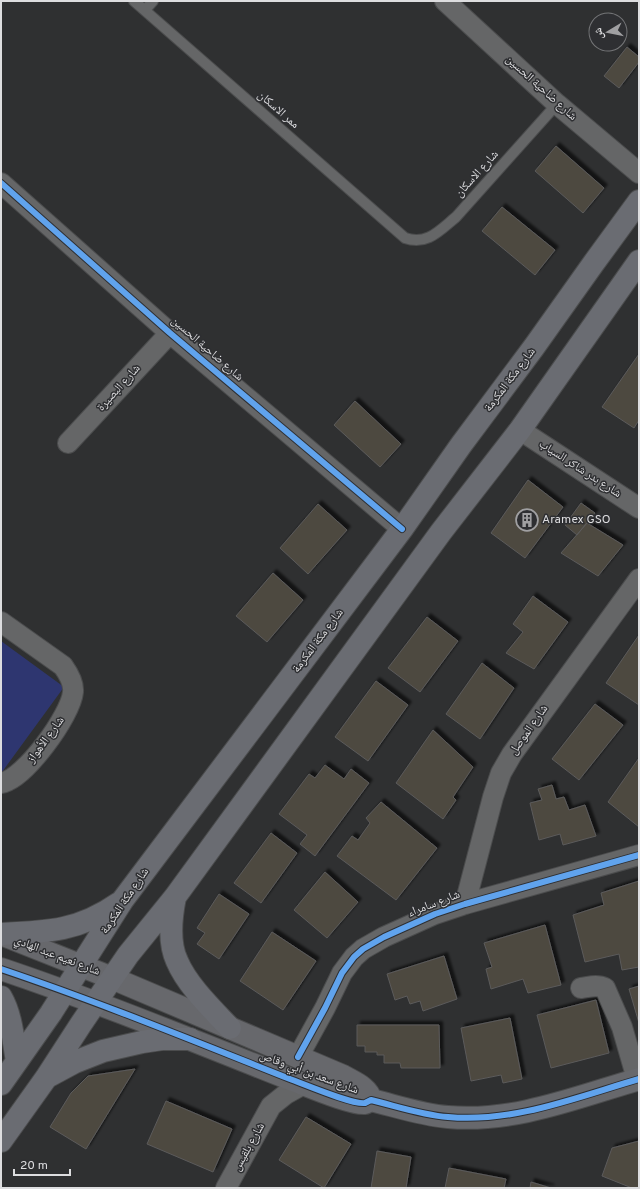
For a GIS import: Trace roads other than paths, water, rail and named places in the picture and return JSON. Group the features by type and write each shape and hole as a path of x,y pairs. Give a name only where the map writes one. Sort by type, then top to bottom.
{"main road":[{"name":"شارع مكة المكرمة","path":"1,1084 51,1013 122,901 402,530 461,445 534,347 639,201"},
{"path":"1,1141 46,1078 95,1002 128,955 175,897 441,532 520,430 639,260"},
{"path":"175,897 171,931 176,960 200,996 230,1028"},
{"path":"1,934 58,930 74,926 100,915 122,901"},
{"path":"1,997 7,1012 17,1061"},
{"path":"46,1078 75,1062 103,1051 162,1039 190,1039"}],"street":[{"name":"شارع ضاحية الحسين","path":"445,1 557,104 639,173"},
{"name":"شارع ضاحية الحسين","path":"1,183 170,333 402,530"},
{"name":"شارع البصيرة","path":"68,443 170,333"},
{"name":"شارع بدر شاكر السياب","path":"520,430 639,508"},
{"name":"شارع الموصل","path":"466,904 493,797 501,773 512,754 639,579"},
{"name":"شارع الأهواز","path":"1,622 63,666 69,676 74,690 71,703 52,736 25,769 10,780 1,783"},
{"name":"شارع سامراء","path":"298,1057 342,973 354,957 363,949 401,929 435,914 639,855"},
{"name":"شارع نعيم عبد الهادي","path":"1,934 112,978"},
{"path":"1,969 95,1002"},
{"name":"شارع سعد بن أبي وقاص","path":"112,978 343,1076 364,1089 371,1100"},
{"path":"581,988 601,986 605,988 622,1027 638,1079"},
{"name":"شارع سعد بن أبي وقاص","path":"95,1002 345,1099 365,1103 371,1100 447,1117 474,1119 516,1114 549,1106 638,1079"},
{"name":"شارع بلقيس","path":"226,1188 271,1106 273,1088 270,1071"},
{"name":"شارع بلقيس","path":"271,1106 286,1094 304,1084"}],"lane":[{"name":"ممر الاسكان","path":"134,1 405,238"},
{"path":"145,10 153,1"},
{"name":"شارع الاسكان","path":"405,238 417,241 427,239 456,217 557,104"}],"place":[{"name":"Aramex GSO","path":"527,520"}]}
